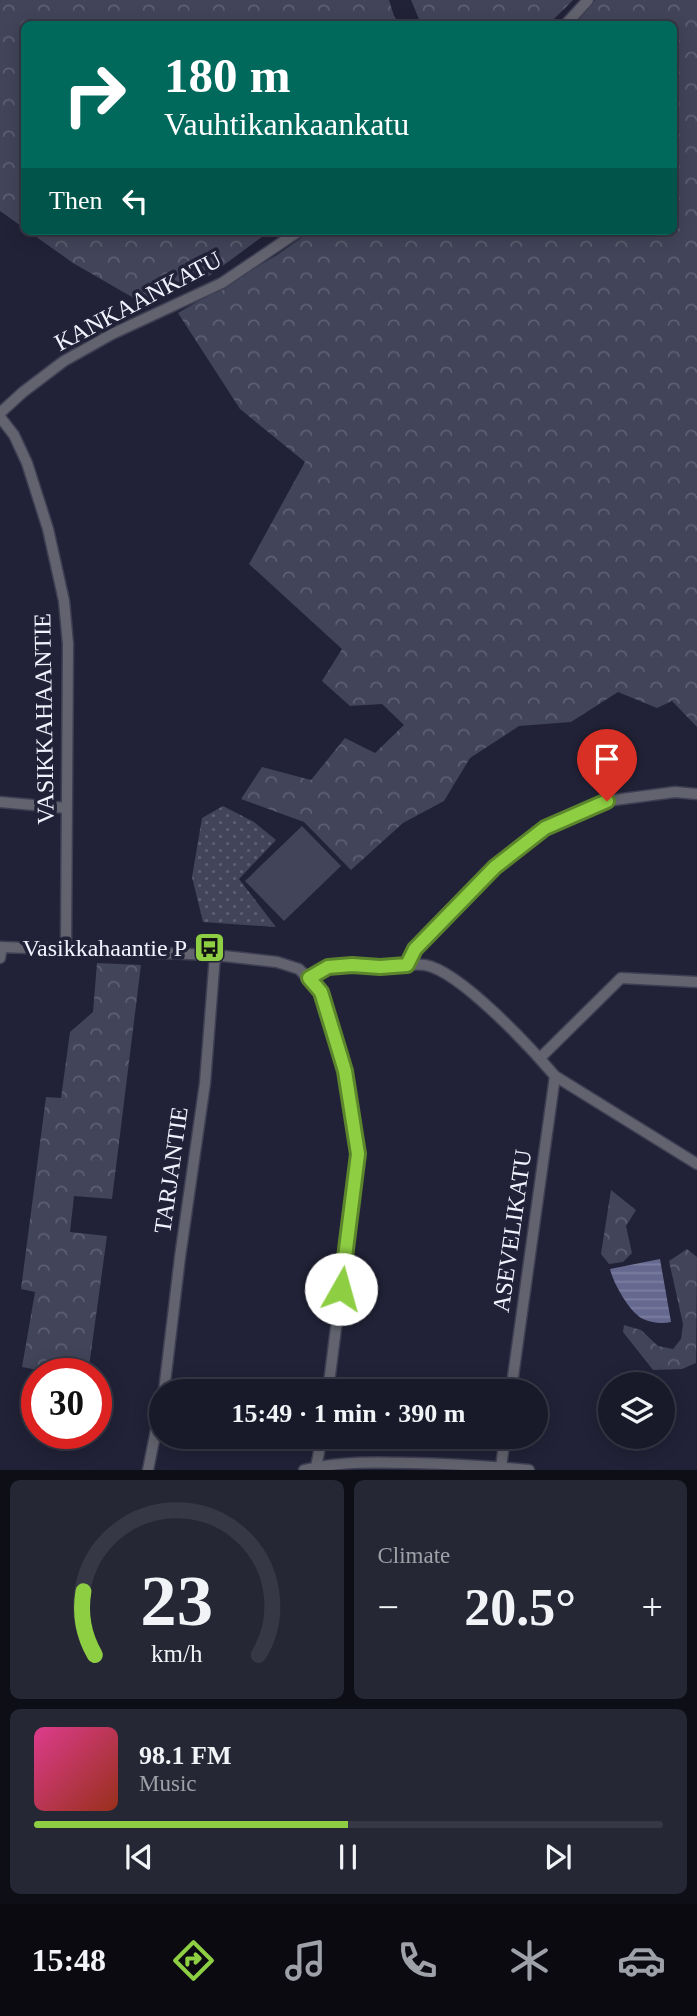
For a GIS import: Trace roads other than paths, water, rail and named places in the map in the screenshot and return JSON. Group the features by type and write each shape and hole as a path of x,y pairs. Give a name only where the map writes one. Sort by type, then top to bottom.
{"street":[{"path":"569,21 588,0"},
{"name":"KANKAANKATU","path":"0,415 23,391 64,361 112,334 222,283 293,235"},
{"name":"VASIKKAHAANTIE","path":"0,415 15,435 27,463 48,529 64,601 68,644 66,948"},
{"path":"407,965 415,949 495,867 545,828 607,801 675,792 697,794"},
{"path":"0,803 66,808"},
{"path":"1,951 66,948 215,955 277,962 299,969 321,992 345,1071 358,1154 330,1379"},
{"name":"TARJANTIE","path":"165,1379 205,1083 215,955"},
{"path":"309,978 328,967 352,965 424,965 438,969 455,978 540,1058 555,1076 697,1164"},
{"path":"540,1058 621,978 697,982"},
{"name":"ASEVELIKATU","path":"513,1379 555,1076"},
{"path":"148,1470 152,1449"},
{"path":"316,1467 320,1449"},
{"path":"500,1467 503,1449"},
{"path":"304,1470 358,1463 528,1470"}],"water":[{"path":"660,1259 671,1322 664,1323 646,1320 633,1311 618,1289 610,1269"}],"place":[{"name":"Vasikkahaantie P","path":"210,948"}]}
